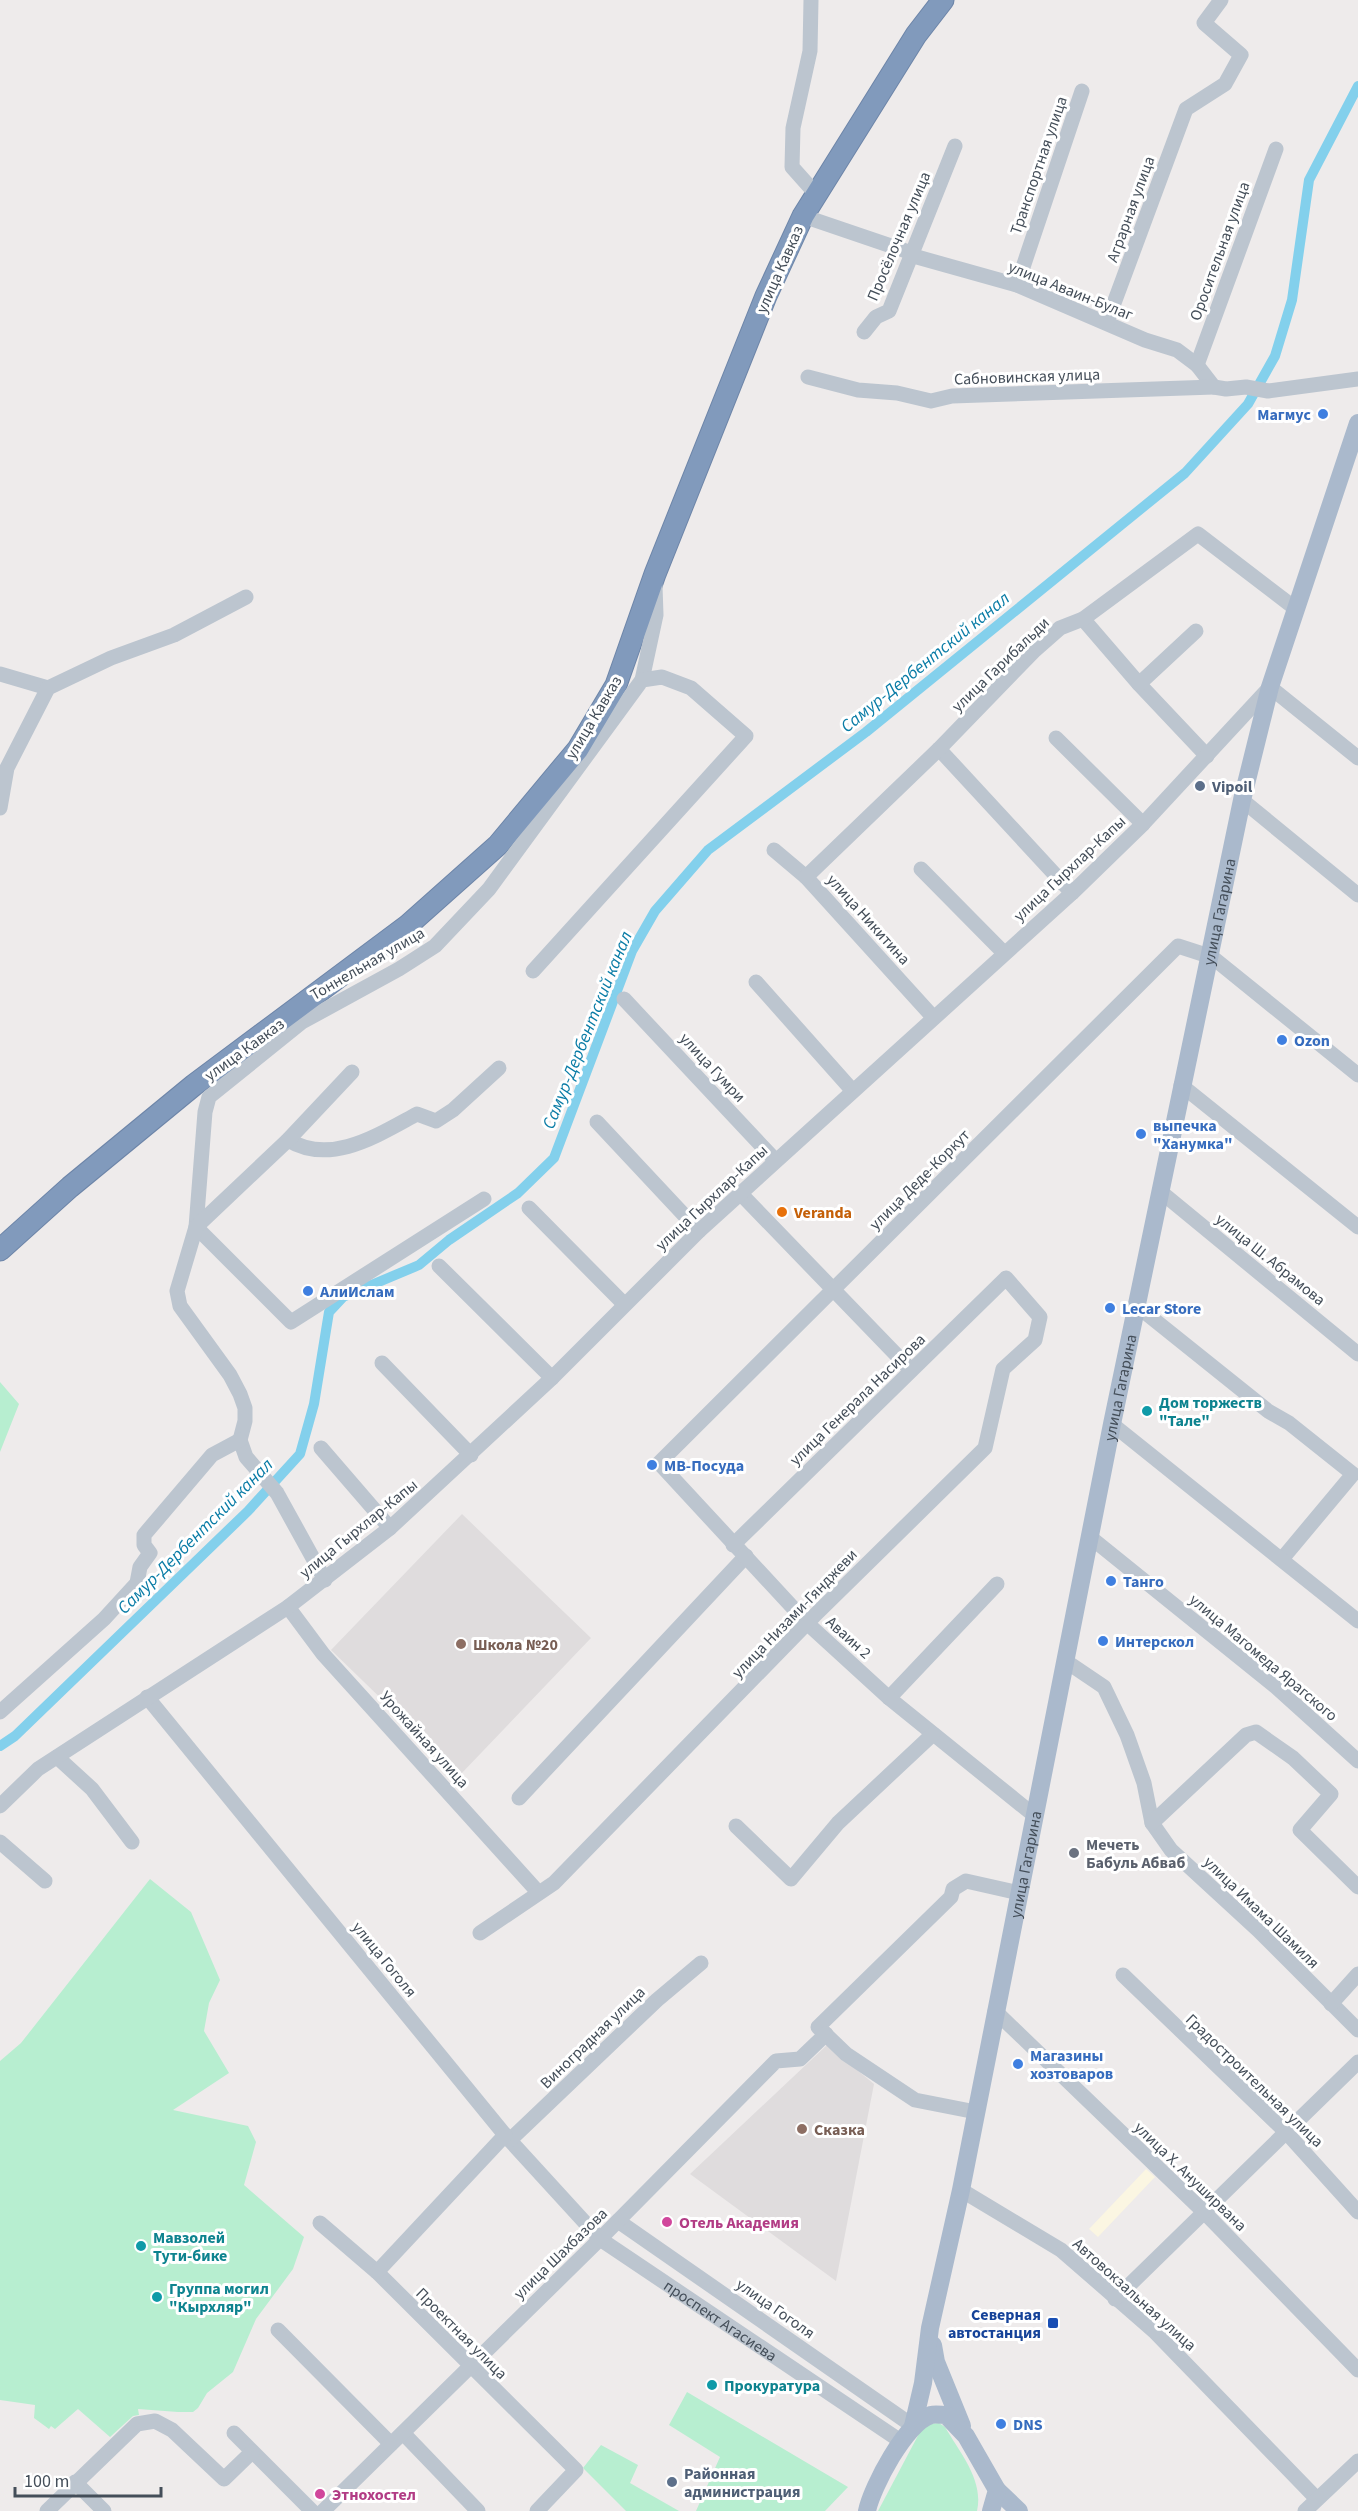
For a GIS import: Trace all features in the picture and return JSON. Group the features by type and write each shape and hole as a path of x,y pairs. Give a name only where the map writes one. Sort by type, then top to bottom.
{"highway":[{"name":"улица Кавказ","path":"0,1250 70,1187 194,1085 407,926 498,845 578,749 616,685 655,574 766,296 803,216 910,44 943,0"}],"main road":[{"name":"улица Гагарина","path":"913,2426 923,2383 930,2328 961,2190 1112,1424 1181,1085 1212,957 1242,800 1270,687 1358,423"},
{"name":"улица Гагарина","path":"930,2328 936,2362 966,2436"},
{"path":"864,2507 913,2426 931,2415 946,2415 966,2436 997,2490 1018,2511"},
{"path":"991,2511 997,2490"}],"street":[{"path":"811,0 810,51 793,128 792,167 816,194"},
{"name":"Аграрная улица","path":"1107,322 1186,109 1225,84 1240,55 1204,23 1221,0"},
{"name":"Транспортная улица","path":"1017,285 1082,91"},
{"name":"Просёлочная улица","path":"864,332 876,317 889,311 955,146"},
{"name":"Оросительная улица","path":"1197,365 1276,148"},
{"name":"улица Аваин-Булаг","path":"803,216 912,253 917,257 1017,285 1177,350 1197,365 1214,387"},
{"name":"Сабновинская улица","path":"808,377 858,390 897,393 931,401 952,396 1214,387"},
{"path":"1214,387 1226,389 1246,387 1268,391 1358,379"},
{"name":"улица Гарибальди","path":"806,877 1060,628 1083,619 1198,534 1296,609"},
{"path":"533,971 746,736 691,688 662,677 642,680 656,615 655,574"},
{"path":"0,808 7,768 48,688 111,658 174,635 246,597"},
{"path":"1083,619 1139,684 1208,756"},
{"path":"1139,684 1196,631"},
{"path":"0,674 48,688"},
{"name":"Тоннельная улица","path":"196,1227 208,1097 302,1022 435,946 489,889 642,680"},
{"path":"1270,687 1358,758"},
{"name":"улица Гырхлар-Капы","path":"0,1806 38,1769 288,1607 390,1528 552,1378 624,1304 775,1160 1072,893 1143,824 1270,687"},
{"path":"1056,738 1143,824"},
{"path":"939,749 1072,893"},
{"path":"1242,800 1358,895"},
{"name":"улица Никитина","path":"774,850 806,877 933,1017"},
{"path":"921,869 1004,953"},
{"name":"улица Деде-Коркут","path":"659,1463 1178,946 1212,957"},
{"path":"1212,957 1358,1075"},
{"path":"756,982 852,1090"},
{"name":"улица Гумри","path":"624,999 775,1160"},
{"path":"288,1140 304,1149 336,1150 370,1139 417,1114 436,1121 453,1110 499,1068"},
{"path":"325,1580 298,1536 277,1493 246,1457 240,1440 245,1421 245,1408 240,1394 230,1375 180,1306 177,1291 196,1227 288,1140 352,1072"},
{"path":"194,1085 205,1112"},
{"path":"1181,1085 1358,1227"},
{"path":"597,1122 699,1231"},
{"name":"улица Ш. Абрамова","path":"1161,1192 1358,1354"},
{"path":"740,1193 911,1371"},
{"path":"196,1227 291,1322 484,1199"},
{"path":"529,1208 624,1304"},
{"path":"439,1266 552,1378"},
{"name":"улица Генерала Насирова","path":"733,1545 1006,1278"},
{"name":"улица Низами-Гянджеви","path":"480,1933 554,1883 808,1624 985,1448 1003,1370 1035,1340 1040,1317 1006,1278"},
{"path":"1137,1306 1268,1411 1289,1423 1353,1474 1282,1559"},
{"path":"382,1363 471,1455"},
{"path":"1112,1424 1358,1621"},
{"path":"0,1712 104,1619 137,1583 140,1567 150,1553 144,1545 144,1535 212,1455 240,1440"},
{"path":"321,1448 390,1528"},
{"name":"Аваин 2","path":"659,1463 808,1624 889,1698 1035,1816"},
{"name":"улица Магомеда Ярагского","path":"1090,1537 1276,1687 1358,1761"},
{"path":"519,1798 746,1556"},
{"path":"889,1698 997,1584"},
{"name":"Урожайная улица","path":"288,1607 323,1654 538,1892"},
{"name":"улица Имама Шамиля","path":"1066,1662 1104,1687 1115,1707 1146,1789 1152,1823 1171,1850 1258,1930 1358,2030"},
{"name":"улица Гоголя","path":"147,1697 507,2137 600,2239"},
{"path":"1152,1823 1246,1735 1256,1732 1293,1758 1331,1794 1300,1830 1358,1887"},
{"path":"736,1827 791,1880 838,1823 933,1734"},
{"path":"57,1757 92,1789 132,1842"},
{"path":"0,1842 45,1881"},
{"name":"улица Шахбазова","path":"323,2511 618,2222 776,2061 800,2059 822,2031 951,1898 952,1889 966,1881 1019,1893"},
{"name":"Виноградная улица","path":"376,2272 507,2137 657,2000 701,1963"},
{"path":"1331,2004 1358,1974"},
{"name":"Градостроительная улица","path":"1123,1975 1285,2131 1358,2212"},
{"name":"улица Х. Ануширвана","path":"995,2011 1204,2212 1358,2370"},
{"path":"822,2031 846,2054 915,2100 976,2112"},
{"path":"1116,2299 1358,2062"},
{"name":"Автовокзальная улица","path":"961,2190 1061,2250 1154,2331 1317,2499"},
{"name":"улица Гоголя","path":"618,2222 913,2426"},
{"name":"Проектная улица","path":"320,2223 376,2272 576,2470 537,2511"},
{"name":"проспект Агасиева","path":"600,2239 902,2442"},
{"path":"278,2330 391,2444"},
{"path":"47,2511 137,2424 155,2421 172,2430 224,2479 252,2452"},
{"path":"234,2433 312,2511"},
{"path":"403,2433 477,2511"},
{"path":"1305,2511 1358,2461"},
{"path":"75,2482 104,2511"}],"shaded area":[{"name":"Школа №20","path":"462,1514 591,1638 460,1775 331,1650"},
{"name":"Сказка","path":"827,2045 874,2084 836,2281 690,2174"},
{"path":"1146,2169 1155,2177 1098,2237 1089,2229"}],"green space":[{"path":"0,1382 19,1404 0,1452"},
{"path":"150,1879 191,1912 220,1980 209,2003 204,2031 229,2073 173,2110 248,2126 256,2142 244,2185 304,2237 293,2269 256,2319 233,2372 207,2393 193,2412 138,2409 139,2415 133,2416 110,2437 78,2409 55,2429 51,2426 49,2429 34,2418 35,2405 0,2400 0,2061 21,2043"},
{"path":"687,2392 848,2487 825,2511 696,2511 720,2457 669,2425"},
{"path":"939,2423 945,2427 974,2478 977,2488 977,2511 878,2511 922,2428 929,2424"},
{"path":"601,2445 638,2465 630,2483 679,2511 626,2511 583,2468"}],"waterway":[{"name":"Самур-Дербентский канал","path":"0,1746 15,1736 248,1511 300,1454 314,1404 329,1312 343,1297 419,1265 449,1240 518,1193 554,1158 632,951 655,911 708,850 866,732 1185,473 1248,404 1275,356 1292,300 1309,180 1358,86"}],"place":[{"name":"Магмус","path":"1323,414"},
{"name":"Vipoil","path":"1200,786"},
{"name":"Ozon","path":"1282,1040"},
{"name":"выпечка \"Ханумка\"","path":"1141,1134"},
{"name":"Veranda","path":"782,1212"},
{"name":"АлиИслам","path":"308,1291"},
{"name":"Lecar Store","path":"1110,1308"},
{"name":"Дом торжеств \"Тале\"","path":"1147,1411"},
{"name":"МВ-Посуда","path":"652,1465"},
{"name":"Танго","path":"1111,1581"},
{"name":"Интерскол","path":"1103,1641"},
{"name":"Школа №20","path":"461,1644"},
{"name":"Мечеть Бабуль Абваб","path":"1074,1853"},
{"name":"Магазины хозтоваров","path":"1018,2064"},
{"name":"Сказка","path":"802,2129"},
{"name":"Отель Академия","path":"667,2222"},
{"name":"Мавзолей Тути-бике","path":"141,2246"},
{"name":"Группа могил \"Кырхляр\"","path":"157,2297"},
{"name":"Северная автостанция","path":"1053,2323"},
{"name":"Прокуратура","path":"712,2385"},
{"name":"DNS","path":"1001,2424"},
{"name":"Районная администрация","path":"672,2482"},
{"name":"Этнохостел","path":"320,2494"}]}
